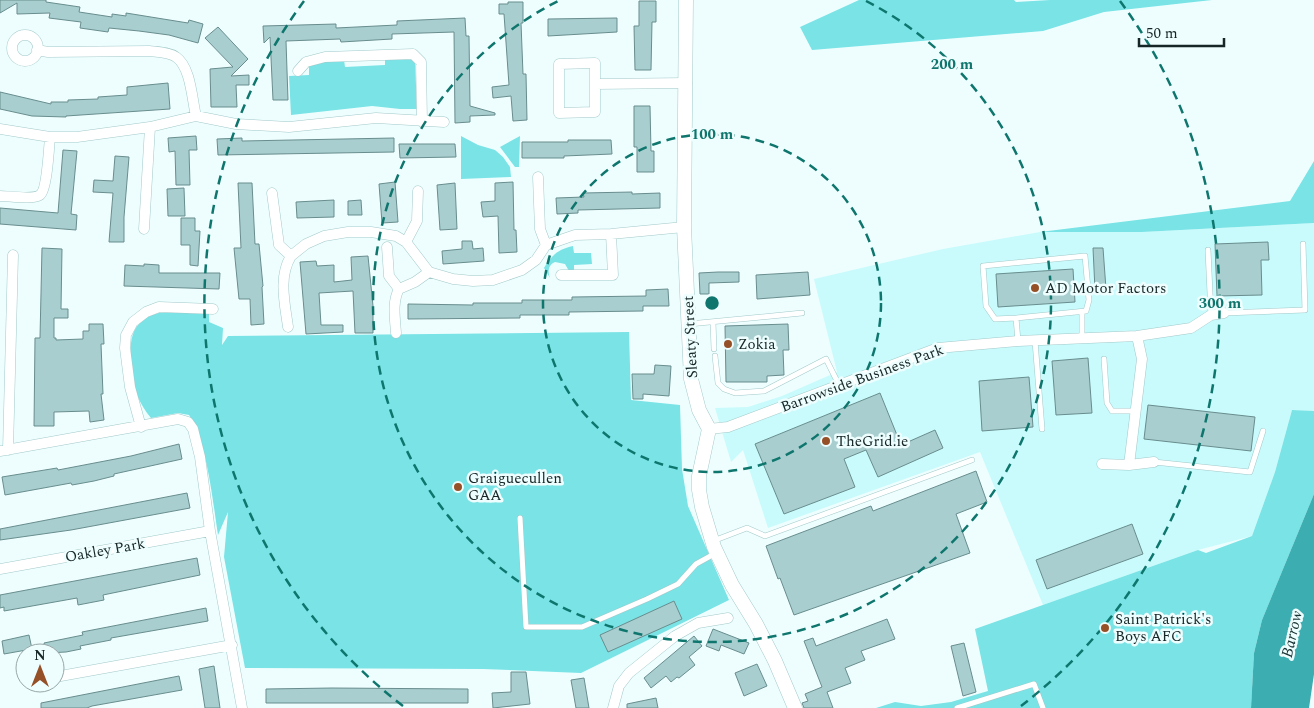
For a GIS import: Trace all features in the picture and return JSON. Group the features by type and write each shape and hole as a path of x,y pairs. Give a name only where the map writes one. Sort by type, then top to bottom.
{"street":[{"name":"Sleaty Street","path":"686,0 687,83 684,227 688,324 691,379 699,410 709,429"},
{"path":"37,50 48,52 149,51 176,57 187,72 196,116"},
{"path":"298,72 306,62 324,57 413,54 421,62 422,122"},
{"path":"595,63 595,84 595,112 559,112 559,64 595,63"},
{"path":"595,84 687,83"},
{"path":"0,129 50,137 77,137 150,127 196,116 236,124 289,127 376,118 444,122"},
{"path":"144,229 150,127"},
{"path":"0,196 34,197 40,195 45,182 50,137"},
{"path":"538,177 540,229 546,245"},
{"path":"406,242 417,221 418,191"},
{"path":"272,193 279,245 291,256"},
{"path":"288,327 283,281 286,264 291,256 306,244 324,236 348,232 371,232 396,236 406,242 429,272 453,279 473,281 492,280 522,270 536,260 546,245 575,235 611,234 684,227"},
{"path":"562,275 612,275 611,234"},
{"path":"387,247 389,276 399,289"},
{"path":"13,255 4,450 178,419 188,422 192,429 200,457 210,531 242,708"},
{"path":"396,333 395,304 399,289 415,282 429,272"},
{"path":"141,427 130,387 125,348 126,335 133,322 146,312 159,307 213,308"},
{"name":"Barrowside Business Park","path":"709,429 728,427 938,348 1018,341 1137,336 1191,328 1211,314 1224,313"},
{"path":"1129,465 1142,359 1137,336"},
{"path":"709,429 699,476 702,508 715,547 732,585 772,655 796,708"},
{"path":"1102,464 1129,465 1154,462"},
{"name":"Oakley Park","path":"0,569 210,531"},
{"path":"613,708 619,686 629,673 675,636 698,623 728,618"},
{"path":"65,675 232,645"}],"lane":[{"path":"1224,313 1305,310 1303,244"},
{"path":"1208,250 1211,314"},
{"path":"1085,256 1089,300 1086,311 1016,318 995,319 986,306 983,266 1085,256"},
{"path":"1082,312 1082,338"},
{"path":"688,324 802,313"},
{"path":"1016,318 1018,341"},
{"path":"713,322 714,349"},
{"path":"1035,340 1042,429"},
{"path":"715,356 718,383 724,389 735,393 764,391 826,359 839,386"},
{"path":"1104,359 1107,403 1112,411 1136,411"},
{"path":"1154,462 1250,472 1263,431"},
{"path":"520,518 526,627 582,627 678,584 715,547 747,528 765,536 972,460"},
{"path":"957,708 1034,684 1043,708"}],"shaded area":[{"path":"859,0 1014,0 1016,2 1050,0 1212,0 1104,12 1043,31 812,50 800,27"},
{"path":"411,57 415,63 417,109 372,106 291,115 289,76 309,75 309,64 312,62 344,60 345,67 385,65 385,58"},
{"path":"461,136 478,145 495,150 510,167 511,177 461,179"},
{"path":"520,136 519,167 515,167 500,147"},
{"path":"1314,161 1314,223 1142,232 1040,232 1290,201"},
{"path":"1314,223 1314,411 1292,410 1275,472 1252,536 1198,550 1043,605 980,452 768,528 743,450 731,462 715,408 748,407 782,396 837,372 814,279 943,249 1040,232 1142,232"},
{"path":"573,246 574,253 591,253 592,264 574,265 574,274 569,271 565,264 555,262 549,268 550,278 544,268 549,260 559,251"},
{"name":"Graiguecullen GAA","path":"166,313 209,313 209,322 223,328 222,345 228,336 629,332 631,400 680,405 682,469 688,506 729,600 581,673 483,669 245,668 224,557 228,512 218,535 205,456 195,426 189,415 178,413 151,418 136,392 131,354 132,338 135,330 146,318 155,314"},
{"name":"Saint Patrick's Boys AFC","path":"1292,410 1314,411 1314,494 1262,620 1254,653 1251,708 876,708 895,702 921,706 951,702 988,691 975,629 1198,550 1206,553 1252,536 1275,472"}],"water":[{"name":"Barrow","path":"1314,494 1314,674 1309,708 1251,708 1254,653 1262,620"}],"building":[{"path":"0,0 46,0 46,2 80,7 79,12 112,17 112,14 126,16 126,13 188,23 189,20 203,24 198,43 169,35 139,31 109,28 108,32 80,28 81,22 49,18 50,13 17,14 17,3 0,13"},
{"path":"639,1 656,1 656,22 652,22 651,70 635,70 634,26 639,26"},
{"path":"508,2 523,2 523,23 521,23 523,74 526,74 527,120 513,121 511,96 493,98 492,87 509,85 504,14 499,14 499,4 508,4"},
{"path":"465,18 466,36 469,36 470,106 495,113 495,115 470,116 470,122 455,123 454,32 392,34 392,39 341,42 340,39 286,41 288,100 273,100 270,37 264,43 263,26 336,24 336,28 397,25 397,21"},
{"path":"617,18 617,32 548,36 548,19"},
{"path":"218,27 248,59 231,76 249,75 249,85 236,85 237,107 211,107 210,69 233,67 205,38"},
{"path":"168,83 170,109 66,117 32,116 0,109 0,92 51,104 51,102 68,102 68,100 98,99 98,97 127,95 127,87"},
{"path":"634,106 650,106 651,151 654,151 654,172 637,172 637,147 634,147"},
{"path":"196,136 197,150 189,150 190,185 176,185 175,151 169,152 168,138"},
{"path":"242,138 242,141 394,138 394,152 218,155 217,139"},
{"path":"568,140 611,140 612,154 564,156 564,158 522,158 522,142 568,142"},
{"path":"399,144 455,144 456,157 400,158"},
{"path":"63,150 77,151 71,214 77,215 76,230 0,224 0,208 58,213"},
{"path":"115,156 129,157 124,242 109,242 113,193 93,192 94,180 113,181"},
{"path":"395,182 398,222 382,223 379,184"},
{"path":"513,182 514,230 516,230 517,252 499,253 498,216 483,217 481,202 495,201 495,183"},
{"path":"238,183 252,183 255,244 259,244 263,286 264,324 251,325 250,299 239,299 234,248 241,248"},
{"path":"455,183 457,229 440,230 437,185"},
{"path":"184,188 185,216 168,216 167,189"},
{"path":"632,192 632,194 660,193 660,208 578,210 578,213 557,214 556,198 584,197 583,193"},
{"path":"334,200 334,217 297,218 296,202"},
{"path":"361,200 362,215 348,215 348,201"},
{"path":"181,218 195,218 195,231 200,231 198,266 190,265 190,245 181,245"},
{"path":"462,241 472,241 473,249 483,248 484,261 443,264 442,251 462,249"},
{"path":"1268,242 1269,260 1261,260 1262,295 1217,296 1215,244"},
{"path":"42,248 62,249 61,309 68,309 68,318 54,318 54,338 56,340 83,339 83,331 89,331 89,324 103,324 104,344 101,344 103,394 101,394 104,420 90,422 89,411 54,412 54,426 34,426 35,338 40,338"},
{"path":"1093,248 1103,248 1106,289 1095,290"},
{"path":"368,256 373,306 373,333 355,333 353,291 319,293 321,325 343,325 343,332 306,334 300,262 316,261 317,266 334,265 334,282 352,280 351,257"},
{"path":"144,264 159,265 159,273 220,273 219,289 124,286 125,265 144,266"},
{"name":"AD Motor Factors","path":"1073,269 1075,302 998,307 996,274"},
{"path":"739,272 739,282 709,283 709,294 700,294 699,273"},
{"path":"808,272 810,295 757,299 756,275"},
{"path":"668,289 669,306 643,306 643,311 569,312 569,315 520,315 520,318 408,319 408,304 473,305 473,303 522,303 522,300 572,300 572,297 646,296 646,290"},
{"path":"788,324 789,350 783,350 784,375 767,376 767,382 726,382 725,326"},
{"path":"1088,358 1092,413 1056,415 1052,361"},
{"path":"655,365 671,366 669,396 643,394 643,399 633,399 632,374 654,374"},
{"path":"1029,377 1033,427 982,431 979,381"},
{"name":"TheGrid.ie","path":"880,393 901,445 935,430 943,448 878,477 866,450 844,459 855,487 784,514 755,444"},
{"path":"1148,405 1255,417 1251,451 1144,439"},
{"path":"179,444 182,459 114,474 114,476 94,481 72,485 71,483 5,495 2,477 57,468 58,470 131,456"},
{"path":"976,471 987,502 956,514 970,553 794,615 766,546 871,506 873,511"},
{"path":"187,493 190,508 71,530 0,540 0,529"},
{"path":"1132,524 1143,554 1047,589 1036,560"},
{"path":"197,558 200,575 103,595 104,600 78,605 77,598 4,611 4,607 0,608 0,595"},
{"path":"674,601 682,619 608,652 600,635"},
{"path":"206,608 208,621 111,638 111,640 80,646 81,649 66,652 65,643 44,643 83,635 82,632"},
{"path":"887,619 895,639 861,651 865,660 845,668 851,683 827,692 833,708 804,708 802,703 808,701 805,694 822,687 804,641 813,638 816,646"},
{"path":"713,629 749,643 744,654 721,645 719,651 706,646"},
{"path":"29,635 31,643 15,643 15,652 4,654 2,641"},
{"path":"694,636 702,646 689,657 695,665 679,678 677,677 671,682 666,676 651,688 644,678"},
{"path":"964,643 976,692 963,696 951,646"},
{"path":"757,664 767,686 744,696 735,673"},
{"path":"214,666 220,708 205,708 199,669"},
{"path":"511,672 526,672 530,704 493,708 492,693 511,692"},
{"path":"179,676 182,690 87,708 41,708 41,703"},
{"path":"584,678 589,708 576,708 571,680"},
{"path":"266,689 468,689 468,703 266,703"},
{"path":"656,698 658,708 627,708 627,704"}],"place":[{"name":"AD Motor Factors","path":"1035,288"},
{"name":"Zokia","path":"728,344"},
{"name":"TheGrid.ie","path":"826,441"},
{"name":"Graiguecullen GAA","path":"458,487"},
{"name":"Saint Patrick's Boys AFC","path":"1105,628"}]}
